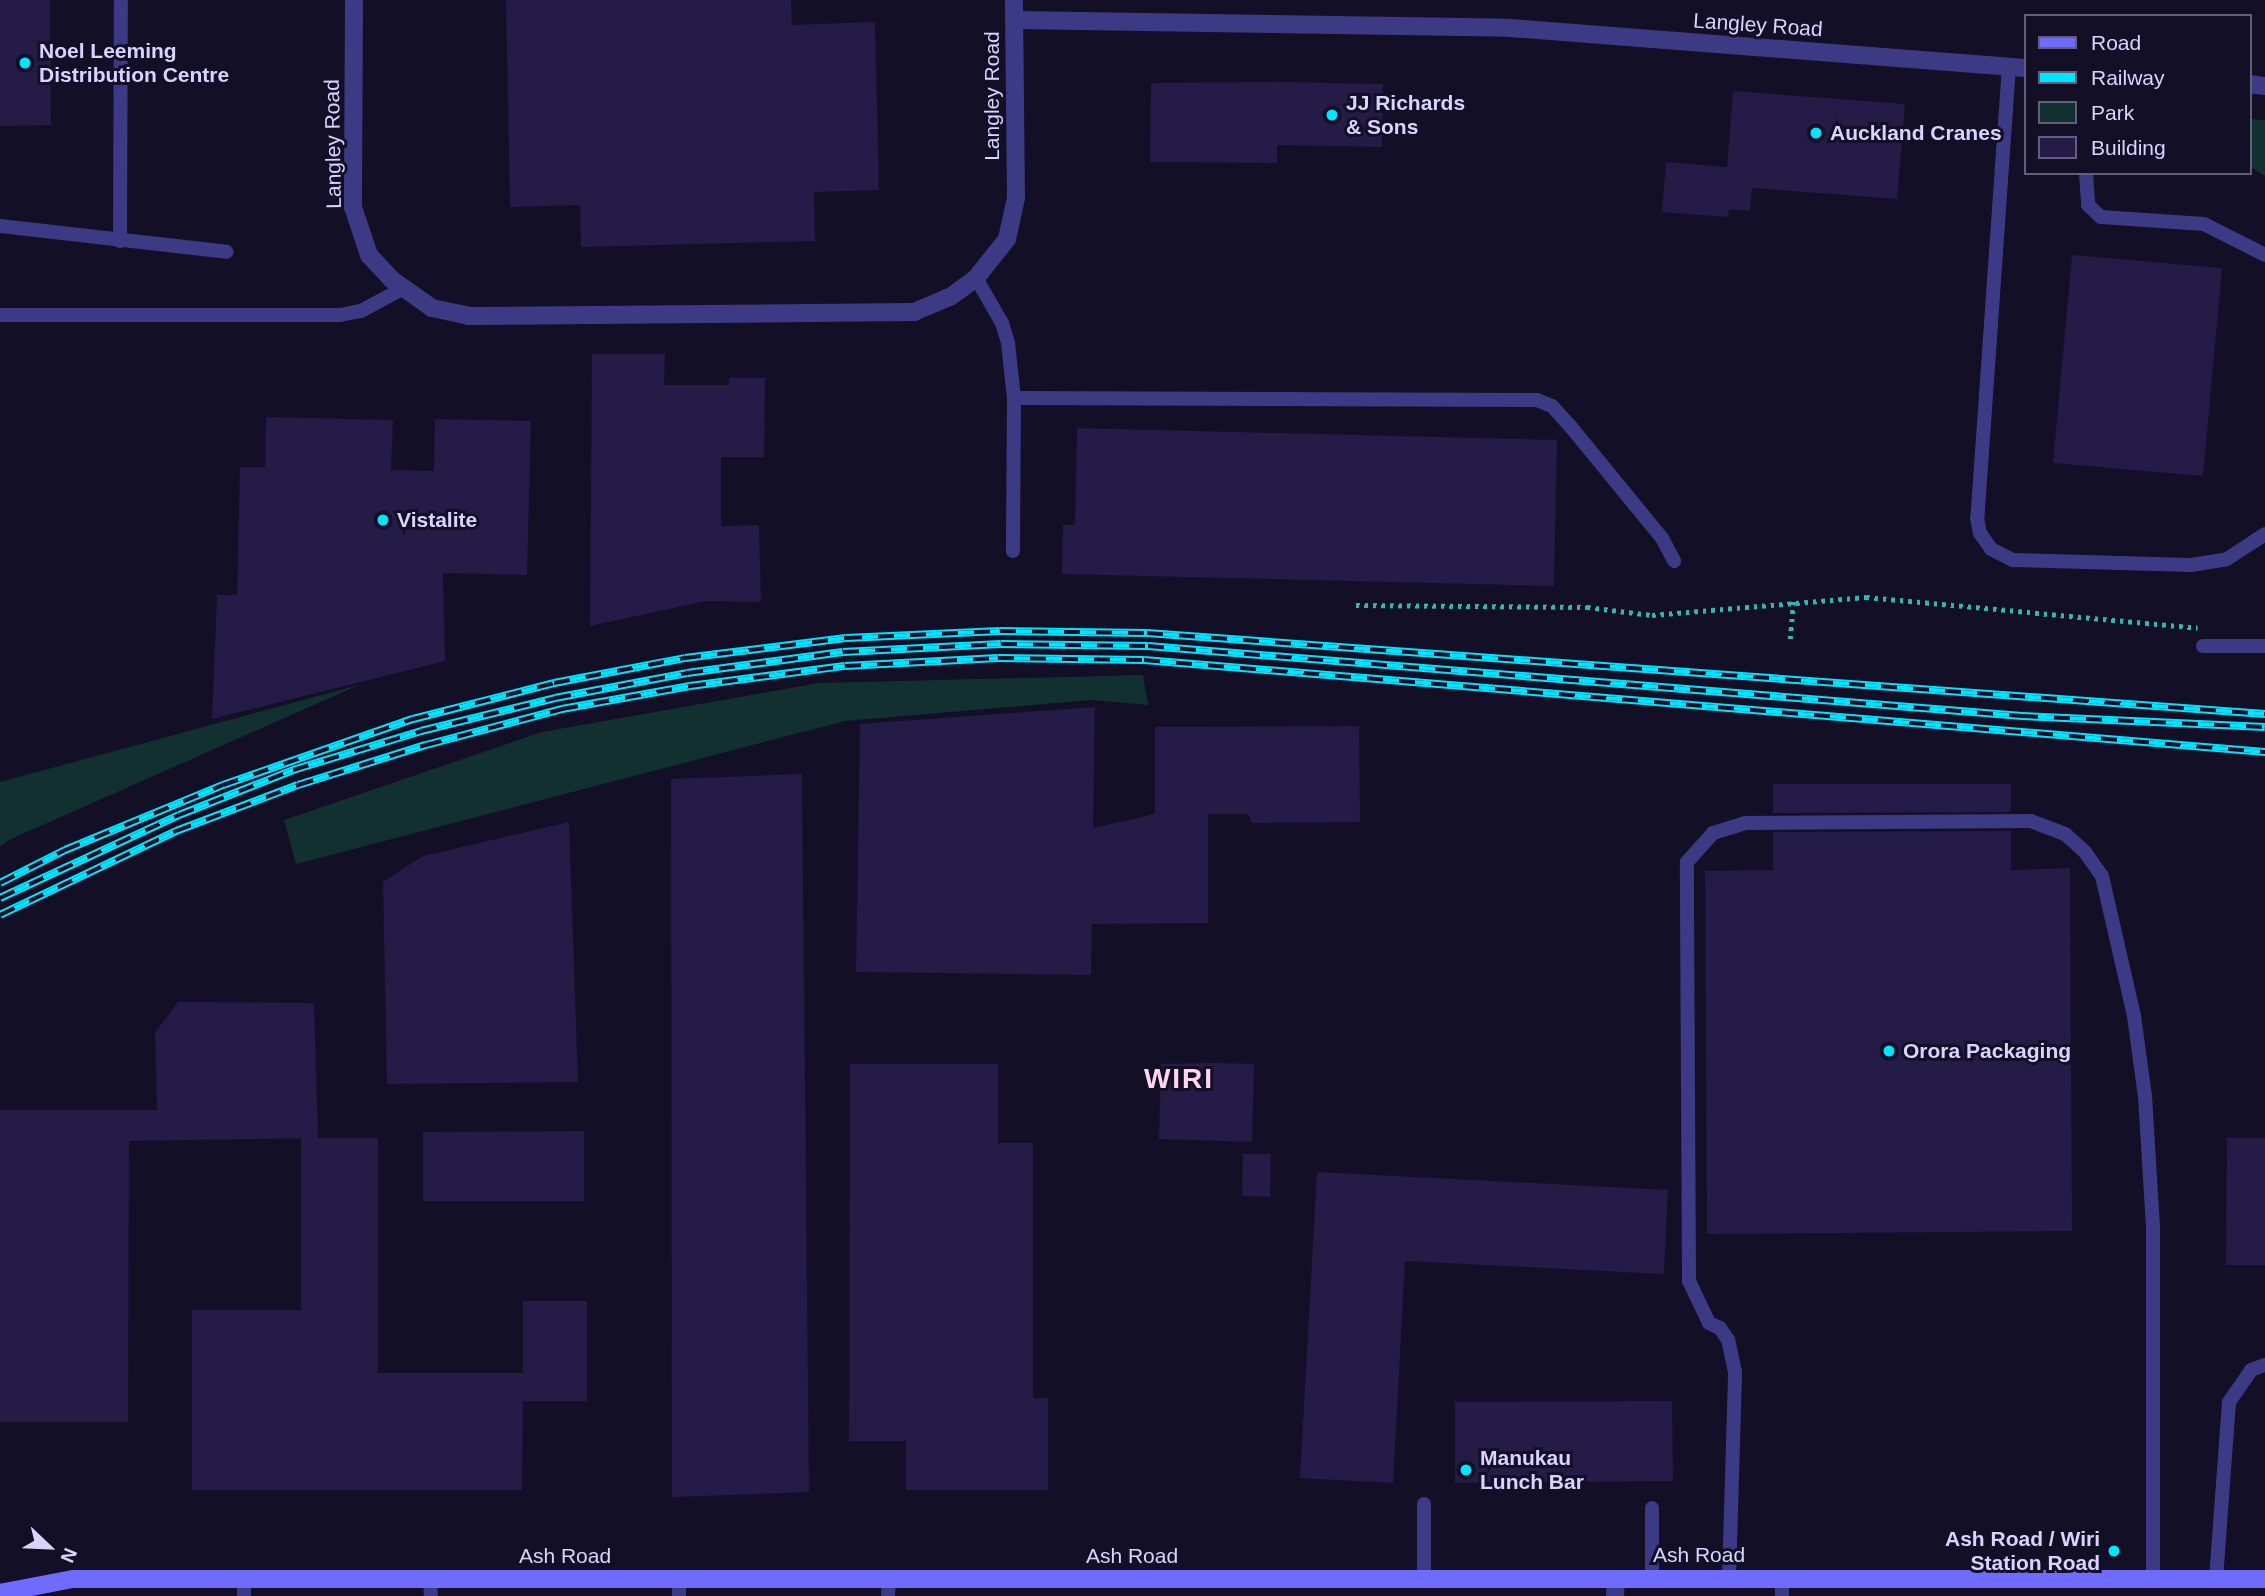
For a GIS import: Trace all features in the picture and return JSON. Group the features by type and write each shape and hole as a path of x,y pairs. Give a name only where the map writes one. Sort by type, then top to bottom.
{"main road":[{"name":"Ash Road","path":"0,1593 73,1579 244,1587 888,1587 1424,1578 1616,1588 1651,1578 1730,1578 1782,1587 2265,1579"}],"street":[{"name":"Langley Road","path":"354,0 353,207 369,255 404,288 432,308 469,316 914,312 950,298 976,278 1007,239 1016,198 1014,20 1510,29 2017,67"},
{"path":"1014,0 1014,20"}],"lane":[{"path":"120,241 121,0"},
{"path":"2017,67 1977,518 1980,533 1992,549 2013,560 2191,565 2227,559 2265,534"},
{"path":"2086,175 2088,205 2101,216 2204,224 2265,254"},
{"path":"0,226 227,252"},
{"path":"976,278 1002,323 1014,398 1013,551"},
{"path":"0,315 340,315 361,311 404,288"},
{"path":"1014,398 1537,400 1552,406 1572,427 1661,538 1674,561"},
{"path":"2203,646 2265,646"},
{"path":"1730,1578 1735,1372 1728,1340 1720,1328 1709,1323 1689,1281 1687,862 1713,833 1746,823 2031,821 2065,834 2102,876 2134,1016 2145,1096 2153,1226 2153,1579"},
{"path":"2216,1579 2229,1402 2250,1370 2265,1365"},
{"path":"1423,1504 1424,1578"},
{"path":"1651,1578 1652,1508"}],"path":[{"path":"1356,605 1587,607 1652,615 1793,601 1866,597 2201,628"},
{"path":"1790,639 1793,601"}],"green space":[{"path":"2251,119 2265,120 2265,176 2251,167"},
{"path":"1143,675 1148,705 1091,700 845,721 296,864 284,820 542,732 819,683"},
{"path":"359,685 11,839 0,846 0,782"}],"building":[{"name":"Noel Leeming Distribution Centre","path":"0,0 50,0 51,125 0,126"},
{"path":"506,0 791,0 792,25 875,22 879,190 814,192 815,241 581,247 580,205 510,207"},
{"path":"1151,83 1383,84 1382,147 1277,145 1277,163 1150,162"},
{"name":"Auckland Cranes","path":"1733,91 1905,104 1897,199 1752,188 1750,211 1729,209 1728,217 1662,212 1666,162 1727,167"},
{"path":"2072,255 2222,268 2203,476 2053,463"},
{"path":"592,354 665,354 664,385 729,385 729,378 765,378 764,457 721,457 721,526 759,525 761,602 706,601 590,626"},
{"name":"Vistalite","path":"266,417 393,420 391,470 434,471 435,419 531,421 527,575 443,573 445,661 212,719 217,595 237,595 240,467 265,467"},
{"path":"1077,428 1557,440 1554,586 1062,574 1063,525 1075,525"},
{"path":"1095,707 1093,828 1155,814 1155,727 1359,726 1360,822 1252,823 1248,814 1208,814 1208,923 1092,924 1091,975 856,972 860,724"},
{"path":"802,774 809,1492 672,1497 671,779"},
{"path":"1773,784 2011,784 2011,812 1773,813"},
{"path":"569,822 578,1082 387,1084 383,882 423,856"},
{"name":"Orora Packaging","path":"2011,831 2011,870 2070,868 2072,1231 1707,1234 1705,871 1773,870 1773,832"},
{"path":"178,1002 314,1003 318,1138 129,1141 128,1422 0,1422 0,1110 157,1110 155,1033"},
{"path":"850,1064 998,1064 998,1143 1033,1143 1033,1398 1048,1398 1048,1490 906,1490 906,1441 849,1441"},
{"path":"1161,1064 1254,1064 1252,1142 1159,1139"},
{"path":"584,1131 584,1201 423,1201 423,1132"},
{"path":"301,1138 378,1138 378,1373 523,1373 523,1301 587,1301 587,1401 523,1401 522,1490 192,1490 192,1310 301,1310"},
{"path":"2227,1138 2265,1138 2265,1265 2226,1265"},
{"path":"1243,1154 1271,1154 1270,1197 1242,1196"},
{"path":"1317,1172 1668,1190 1664,1274 1405,1261 1393,1483 1300,1478"},
{"path":"1672,1401 1673,1481 1455,1483 1455,1402"}],"railway":[{"path":"0,883 65,850 223,785 413,719 554,683 685,658 846,638 1000,631 1147,633 2265,714"},
{"path":"0,898 179,815 293,770 421,731 555,698 687,673 843,652 1001,644 1148,646 2022,716 2265,727"},
{"path":"0,915 176,831 298,785 426,745 562,709 690,686 845,666 998,658 1144,660 2265,752"}],"place":[{"name":"Noel Leeming Distribution Centre","path":"25,63"},
{"name":"JJ Richards & Sons","path":"1332,115"},
{"name":"Auckland Cranes","path":"1816,133"},
{"name":"Vistalite","path":"383,520"},
{"name":"Orora Packaging","path":"1889,1051"},
{"name":"Manukau Lunch Bar","path":"1466,1470"},
{"name":"Ash Road / Wiri Station Road","path":"2114,1551"}],"district":[{"name":"WIRI","path":"1179,1079"}]}
